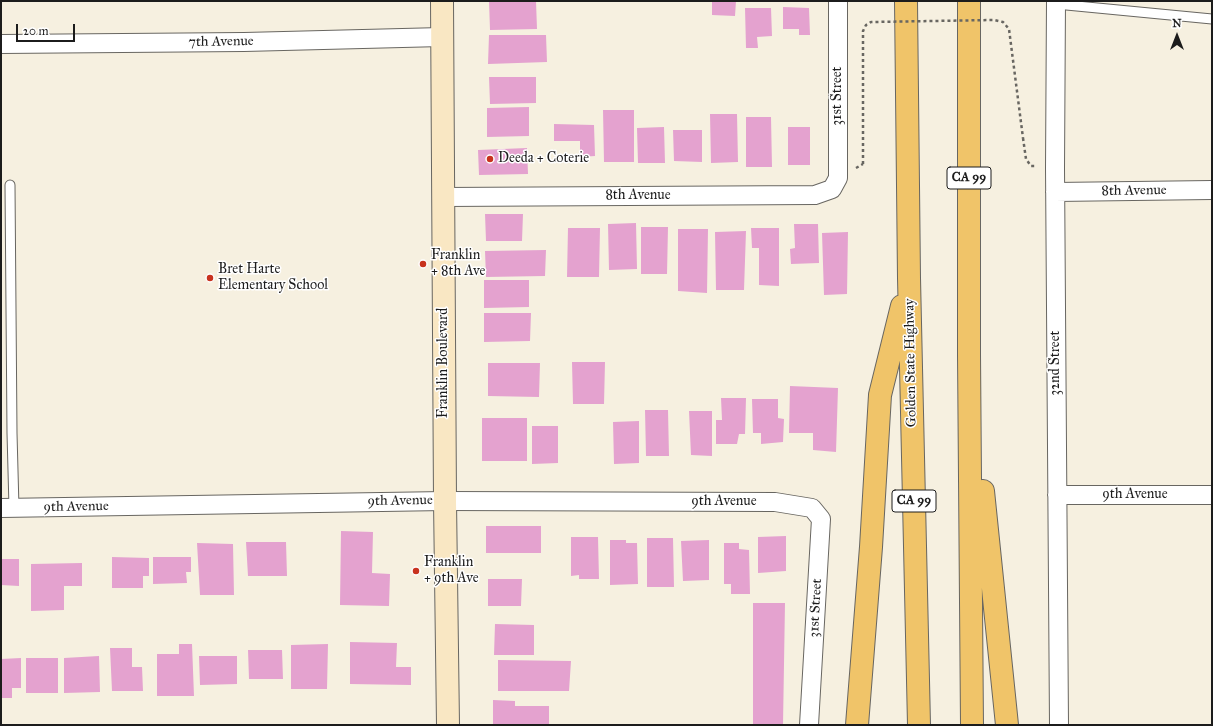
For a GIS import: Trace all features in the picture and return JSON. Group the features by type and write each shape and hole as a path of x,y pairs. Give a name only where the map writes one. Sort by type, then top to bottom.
{"highway":[{"name":"Golden State Highway","path":"906,1 909,278 919,725"},
{"name":"CA 99","path":"969,1 969,355 972,725"},
{"path":"857,725 872,547 880,395 909,278"},
{"path":"969,355 1007,725"}],"main road":[{"name":"Franklin Boulevard","path":"442,1 442,197 448,725"}],"street":[{"name":"31st Street","path":"832,189 838,178 838,1"},
{"name":"32nd Street","path":"1056,3 1055,192 1059,725"},
{"name":"7th Avenue","path":"1,44 244,42 442,37"},
{"name":"8th Avenue","path":"442,197 815,195 832,189"},
{"name":"8th Avenue","path":"1055,192 1212,190"},
{"name":"9th Avenue","path":"1057,495 1212,495"},
{"name":"9th Avenue","path":"7,508 445,501 775,502 798,505"},
{"name":"31st Street","path":"798,505 812,508 821,519 809,725"}],"lane":[{"path":"1056,3 1212,19"},
{"path":"7,508 12,433 10,186"}],"path":[{"path":"863,164 863,31 866,25 872,22 994,20 1003,22 1009,29 1023,138"}],"building":[{"path":"489,1 536,1 537,29 490,30"},
{"path":"712,1 736,1 735,16 712,15"},
{"path":"783,7 809,8 810,35 799,35 799,29 783,29"},
{"path":"745,8 771,8 772,36 757,37 758,48 746,48"},
{"path":"489,35 546,35 547,62 488,64"},
{"path":"489,77 536,77 536,103 490,104"},
{"path":"529,107 529,136 487,137 487,108"},
{"path":"603,110 634,110 634,162 604,162"},
{"path":"710,114 737,114 738,162 711,163"},
{"path":"746,117 771,117 772,167 746,167"},
{"path":"554,124 594,125 595,156 580,157 580,141 554,141"},
{"path":"664,127 665,163 638,163 637,128"},
{"path":"788,127 810,127 810,165 788,165"},
{"path":"673,130 702,130 702,162 674,161"},
{"path":"527,148 528,174 479,175 478,150"},
{"path":"485,214 523,214 522,241 486,241"},
{"path":"636,223 637,269 609,270 608,224"},
{"path":"794,224 818,224 819,263 791,264 790,249 795,248"},
{"path":"641,227 668,227 667,274 641,274"},
{"path":"568,228 600,228 599,277 567,277"},
{"path":"751,228 779,228 779,286 759,285 759,248 752,248"},
{"path":"678,229 708,229 707,293 678,291"},
{"path":"746,231 744,290 716,290 715,232"},
{"path":"848,232 847,294 824,295 822,233"},
{"path":"546,250 545,276 486,277 485,251"},
{"path":"484,280 529,280 529,307 484,308"},
{"path":"484,313 531,313 530,341 484,342"},
{"path":"572,362 605,362 604,404 573,404"},
{"path":"488,363 540,363 539,397 488,396"},
{"path":"790,386 838,388 836,452 813,450 813,433 789,433"},
{"path":"721,398 746,398 745,434 739,434 737,444 716,444 716,420 722,420"},
{"path":"752,399 778,399 778,418 784,419 783,442 761,444 761,433 753,433"},
{"path":"645,410 668,410 669,456 646,456"},
{"path":"689,411 712,411 712,456 691,455"},
{"path":"482,418 527,418 527,461 482,461"},
{"path":"639,421 639,463 614,464 613,422"},
{"path":"532,426 558,426 558,463 532,464"},
{"path":"486,526 541,526 541,553 486,553"},
{"path":"341,531 373,532 372,573 390,574 389,606 340,605"},
{"path":"786,536 786,571 758,573 758,537"},
{"path":"571,537 598,537 599,579 579,579 579,575 571,576"},
{"path":"647,538 673,538 674,587 647,587"},
{"path":"610,540 626,540 626,543 637,543 638,584 610,585"},
{"path":"709,540 709,580 683,581 681,541"},
{"path":"246,542 286,542 287,576 248,576"},
{"path":"197,543 233,544 234,595 200,595"},
{"path":"724,543 739,543 739,549 749,550 750,594 731,594 731,584 724,584"},
{"path":"112,557 149,558 149,576 143,576 143,588 112,588"},
{"path":"153,557 191,557 191,572 186,572 187,583 153,584"},
{"path":"1,559 19,559 19,586 1,585"},
{"path":"82,563 82,586 64,586 64,610 31,611 31,564"},
{"path":"488,579 522,579 521,606 488,606"},
{"path":"753,603 785,603 783,725 753,725"},
{"path":"495,624 534,625 534,655 494,655"},
{"path":"350,642 397,643 396,667 411,667 411,685 350,684"},
{"path":"179,644 192,644 194,696 157,696 157,654 179,654"},
{"path":"328,644 327,689 291,689 291,645"},
{"path":"110,648 132,648 132,667 142,667 143,691 112,691"},
{"path":"248,650 282,650 283,679 249,679"},
{"path":"99,656 100,692 64,693 64,658"},
{"path":"199,656 237,656 237,684 200,685"},
{"path":"21,658 21,688 12,688 12,698 1,698 1,659"},
{"path":"26,658 58,658 58,693 26,693"},
{"path":"498,660 571,661 569,691 498,691"},
{"path":"493,700 515,701 515,706 549,706 549,725 493,725"}],"place":[{"name":"Deeda + Coterie","path":"490,159"},
{"name":"Franklin + 8th Ave","path":"423,264"},
{"name":"Bret Harte Elementary School","path":"210,278"},
{"name":"Franklin + 9th Ave","path":"416,571"}]}
